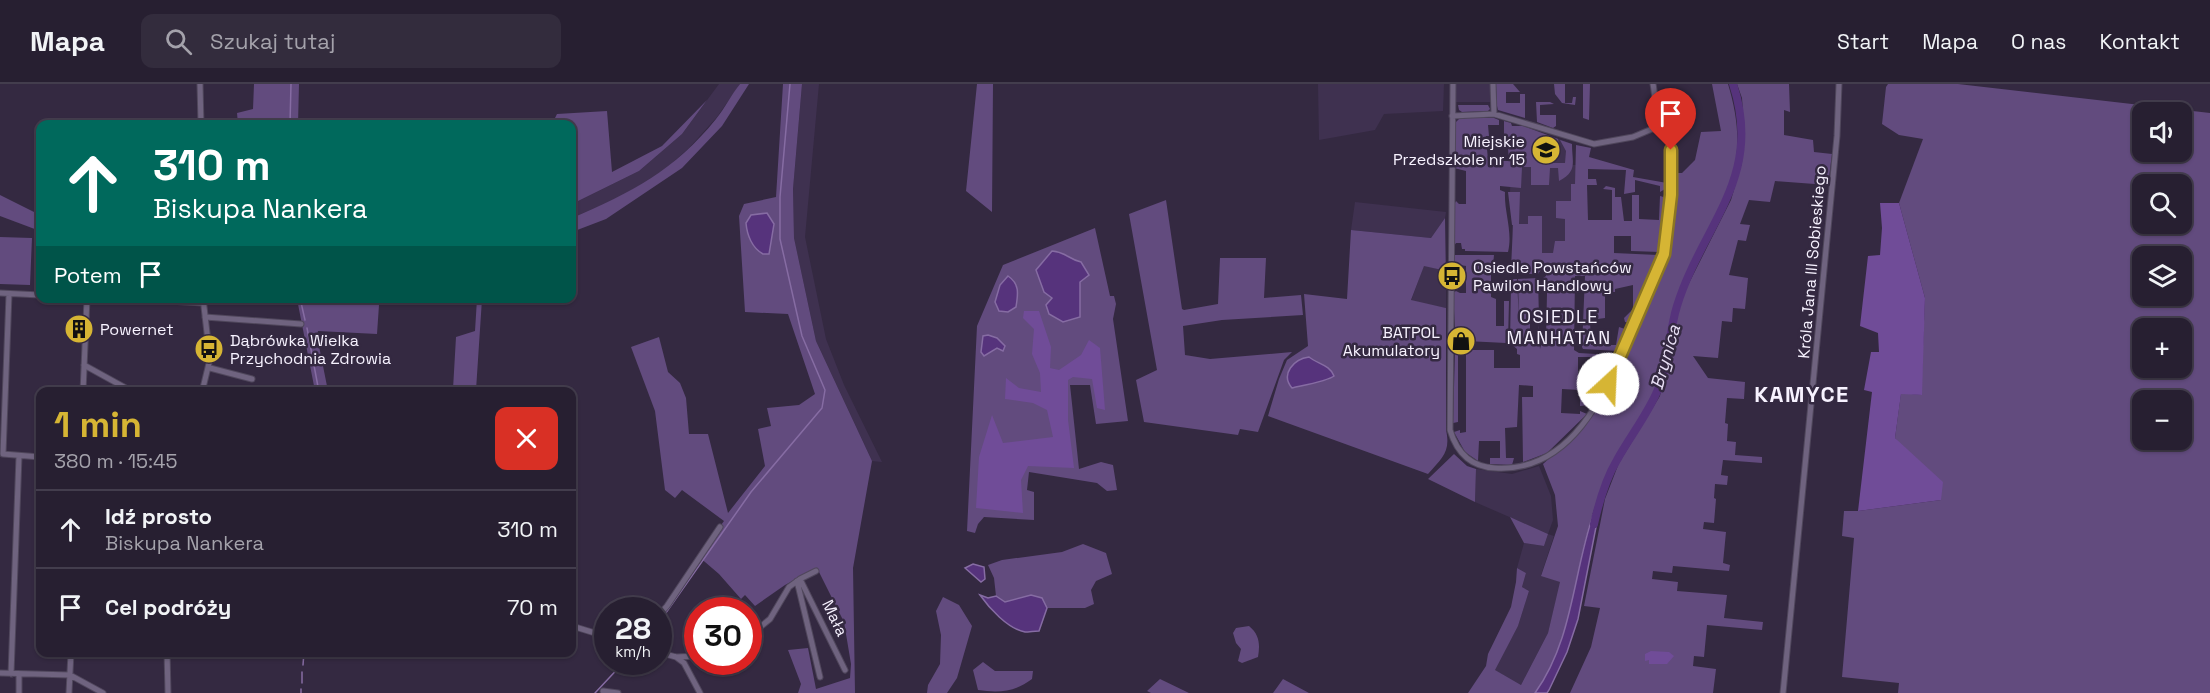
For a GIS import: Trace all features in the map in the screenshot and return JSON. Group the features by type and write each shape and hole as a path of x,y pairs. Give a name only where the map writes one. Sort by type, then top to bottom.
{"street":[{"path":"200,84 201,120"},
{"path":"1453,84 1450,430 1456,447 1465,458 1479,465 1507,469 1539,462 1570,438 1593,412 1622,355 1660,265 1664,254 1671,195 1671,150 1657,113 1653,84"},
{"path":"1493,84 1494,114"},
{"name":"Króla Jana III Sobieskiego","path":"1783,693 1838,136 1839,84"},
{"path":"1452,117 1494,114 1594,144 1633,137 1661,123"},
{"path":"0,293 36,295"},
{"path":"9,294 3,454 36,457"},
{"path":"82,387 87,303"},
{"path":"201,303 205,317 210,368 204,387"},
{"path":"205,317 302,324"},
{"path":"84,365 125,387"},
{"path":"210,368 252,379"},
{"path":"11,674 20,456"},
{"path":"672,600 720,527"},
{"path":"762,626 770,619 784,593 798,580 816,571"},
{"path":"798,580 820,677"},
{"name":"Mała","path":"798,580 844,670"},
{"path":"576,627 594,633"},
{"path":"672,656 684,657"},
{"path":"69,693 71,657"},
{"path":"168,657 168,693"},
{"path":"676,657 684,663"},
{"path":"0,673 70,675 103,693"},
{"path":"19,693 20,674"},
{"path":"690,675 700,693"},
{"path":"603,691 618,693"}],"shaded area":[{"path":"254,84 299,84 298,120 238,120 237,113 253,109"},
{"path":"719,84 740,84 717,117 689,148 663,171 622,196 576,216 576,202 639,171 682,134"},
{"path":"740,84 749,84 722,126 682,168 606,219 576,230 576,216 614,199 651,178 684,153 716,119"},
{"path":"783,84 802,84 793,189 794,238 816,341 872,461 853,568 855,693 798,693 801,684 788,650 808,648 816,689 850,678 851,664 844,622 817,568 785,585 762,601 762,597 745,595 739,597 719,574 698,556 724,521 682,490 675,498 665,490 655,411 631,347 659,337 668,372 680,383 686,398 689,434 708,434 728,513 765,466 758,429 771,426 767,408 799,405 815,394 788,314 745,312 739,216 744,204 776,197"},
{"path":"802,84 819,84 805,237 826,339 844,385 882,462 872,461 816,341 794,238 793,189"},
{"path":"977,84 993,84 992,212 966,191"},
{"path":"1318,84 1444,84 1443,111 1384,114 1375,130 1319,140"},
{"path":"1456,84 1490,84 1491,102 1456,102"},
{"path":"1496,84 1513,84 1520,92 1506,92 1506,103 1520,103 1520,94 1525,94 1525,118 1498,110"},
{"path":"1554,84 1565,84 1565,103 1572,103 1573,97 1576,97 1575,105 1562,103 1555,94"},
{"path":"1583,84 1590,84 1589,120 1583,118"},
{"path":"1712,84 1728,84 1731,95 1736,117 1737,140 1733,174 1722,206 1677,298 1662,364 1649,403 1608,471 1593,512 1569,614 1556,655 1535,693 1468,693 1486,666 1488,654 1511,607 1517,568 1526,573 1522,587 1529,591 1518,626 1495,670 1521,685 1548,633 1560,582 1541,576 1558,526 1555,495 1543,464 1581,430 1604,398 1607,399 1621,369 1618,368 1650,304 1647,302 1668,243 1672,243 1674,210 1671,210 1674,173 1682,173 1695,160 1701,132 1721,131"},
{"path":"1737,84 1789,84 1790,112 1784,110 1784,135 1813,140 1814,152 1832,154 1828,185 1775,181 1770,202 1749,200 1740,224 1750,225 1746,241 1738,240 1729,275 1748,278 1745,309 1733,308 1732,322 1722,321 1718,358 1693,356 1708,378 1745,382 1744,399 1727,398 1725,423 1728,424 1727,441 1736,442 1735,455 1762,457 1762,463 1723,460 1721,475 1728,476 1727,485 1715,484 1714,523 1704,522 1703,529 1726,532 1723,563 1730,565 1729,571 1673,566 1672,573 1653,571 1652,579 1678,582 1677,591 1727,595 1724,618 1763,622 1762,630 1707,625 1704,657 1694,656 1693,666 1716,669 1713,693 1570,693 1591,647 1600,608 1584,606 1605,499 1619,463 1660,396 1681,299 1731,200 1742,163 1744,126 1742,98"},
{"path":"1888,84 1958,84 2132,104 2132,162 2192,162 2192,111 2210,113 2210,693 1898,693 1899,683 1842,677 1854,538 1842,536 1844,511 1941,500 1895,438 1901,393 1921,395 1925,298 1899,203 1923,139 1899,135 1882,124"},
{"path":"707,100 682,134 639,171 576,202 576,120 554,120 557,114 607,111 612,172 662,146"},
{"path":"1536,102 1554,104 1540,105 1540,115 1556,115 1556,126 1553,128 1537,122"},
{"path":"1458,105 1488,105 1490,109 1462,112"},
{"path":"1459,119 1499,120 1499,125 1488,125 1489,136 1486,136 1488,161 1509,161 1508,148 1504,145 1504,121 1511,123 1512,126 1523,126 1558,139 1559,144 1548,146 1549,163 1565,163 1566,151 1560,140 1572,144 1573,166 1569,174 1559,181 1558,168 1550,168 1549,185 1531,185 1531,167 1522,167 1521,188 1500,186 1500,190 1505,192 1510,237 1508,252 1465,251 1461,243 1456,243 1454,246 1455,203 1456,201 1459,204 1466,204 1466,171 1454,168 1455,123"},
{"path":"1524,126 1572,144 1572,165 1576,165 1580,231 1542,268 1515,268 1510,192 1511,164 1519,132"},
{"path":"1576,145 1591,148 1589,157 1634,170 1633,177 1667,183 1665,189 1660,192 1660,186 1635,180 1635,192 1624,194 1626,170 1588,169 1588,179 1596,179 1597,185 1587,185 1588,220 1612,220 1612,190 1603,189 1606,186 1615,188 1615,197 1621,197 1624,221 1632,221 1632,195 1639,195 1639,219 1659,220 1660,196 1667,201 1664,216 1665,231 1660,252 1631,251 1631,236 1614,236 1614,253 1659,256 1632,323 1625,322 1624,318 1633,309 1633,285 1615,289 1615,292 1605,292 1605,318 1590,320 1591,345 1616,345 1619,327 1628,330 1618,351 1583,349 1585,276 1575,276 1574,350 1579,353 1613,355 1616,358 1607,378 1597,381 1597,357 1578,357 1578,385 1603,386 1593,405 1580,406 1580,390 1562,389 1561,413 1580,414 1580,411 1587,414 1547,453 1523,462 1522,397 1533,397 1533,386 1519,385 1517,427 1505,428 1506,458 1514,458 1512,465 1490,464 1490,458 1500,458 1500,441 1479,441 1478,461 1465,452 1454,432 1460,430 1460,433 1466,432 1466,354 1458,354 1458,422 1453,423 1455,351 1494,350 1494,368 1520,368 1520,355 1510,343 1513,279 1517,279 1519,320 1518,279 1538,278 1539,319 1530,319 1530,340 1538,340 1538,325 1540,349 1542,341 1549,341 1546,340 1547,293 1543,293 1543,278 1546,273 1542,272 1542,268 1538,274 1516,274 1511,269 1513,225 1508,192 1520,192 1519,224 1528,224 1528,216 1542,216 1542,253 1553,253 1555,241 1565,241 1565,219 1556,218 1556,201 1571,201 1571,184 1575,184"},
{"path":"0,195 36,213 36,230 0,216"},
{"path":"1166,200 1182,309 1218,304 1220,258 1266,258 1264,298 1301,295 1303,315 1222,320 1183,326 1185,355 1210,359 1292,352 1284,360 1258,432 1240,429 1238,435 1144,422 1136,380 1157,370 1129,214"},
{"path":"1355,202 1446,212 1445,218 1431,238 1351,230"},
{"path":"1880,203 1899,203 1925,298 1922,395 1901,394 1895,438 1943,482 1941,500 1858,511 1872,392 1864,390 1871,352 1879,352 1878,333 1860,326 1868,256 1880,255 1882,228"},
{"path":"767,213 774,224 769,254 763,254 751,241 746,223 751,215"},
{"path":"1445,218 1446,280 1442,270 1424,266 1411,300 1446,308 1447,444 1441,459 1428,474 1268,416 1287,360 1308,346 1304,294 1347,299 1351,230 1431,238"},
{"path":"1095,228 1110,296 1114,296 1116,304 1113,319 1128,421 1096,424 1090,385 1070,385 1079,469 1101,462 1113,465 1117,490 1107,491 1097,483 1029,472 1027,490 1034,492 1034,520 984,517 975,533 967,531 977,326 1003,265"},
{"path":"0,237 32,238 30,285 0,284"},
{"path":"1052,251 1081,262 1089,275 1080,282 1080,317 1063,322 1049,314 1046,305 1052,298 1044,292 1036,270"},
{"path":"1455,255 1494,255 1493,266 1504,266 1505,271 1491,272 1491,297 1496,299 1496,326 1504,326 1504,301 1509,301 1508,341 1506,343 1466,341 1466,338 1459,338 1459,344 1456,344 1453,293 1456,291 1466,293 1466,266 1454,264"},
{"path":"1424,265 1442,270 1446,280 1446,308 1411,301"},
{"path":"1008,276 1015,282 1018,294 1016,307 1008,312 999,311 995,302 1000,285"},
{"path":"298,303 379,305 377,334 318,331 327,387 314,387"},
{"path":"477,303 482,303 476,387 453,387 456,337 475,331"},
{"path":"1024,311 1039,311 1051,347 1050,368 1059,370 1081,355 1089,340 1100,348 1105,410 1097,408 1092,379 1073,377 1068,380 1068,420 1074,468 1028,466 1021,480 1023,513 976,508 979,457 992,415 1003,443 1053,437 1047,410 1033,403 1005,399 1006,378 1019,388 1041,392 1040,373 1032,354 1034,329 1023,318"},
{"path":"983,336 997,338 1005,346 1003,351 997,348 984,356 981,352"},
{"path":"1309,357 1327,367 1334,376 1292,388 1287,378 1290,368 1303,358"},
{"path":"1454,454 1467,466 1476,469 1475,502 1428,479"},
{"path":"1539,466 1551,496 1553,520 1548,534 1475,502 1476,469 1512,474"},
{"path":"1593,515 1598,517 1578,619 1567,652 1549,690 1547,693 1535,693 1548,673 1565,629"},
{"path":"1510,517 1548,534 1544,546 1524,543"},
{"path":"1548,534 1554,536 1541,575 1561,582 1548,633 1521,685 1494,670 1518,626 1529,591 1522,587 1526,573 1517,568 1524,543 1544,546"},
{"path":"1083,544 1106,553 1112,574 1096,581 1091,590 1094,604 1085,608 1047,608 1042,598 1005,602 996,596 994,578 988,565 1002,560 1062,552"},
{"path":"973,564 984,567 985,579 981,582 965,568"},
{"path":"980,595 988,598 996,596 1005,602 1031,595 1042,598 1047,608 1039,631 1025,632 1012,627 994,612"},
{"path":"943,597 959,605 972,626 957,678 947,693 927,693 928,685 940,664 941,635 936,611"},
{"path":"1249,626 1258,640 1258,657 1242,663 1238,661 1241,649 1233,633 1236,628"},
{"path":"1651,651 1669,652 1674,656 1667,664 1649,664 1649,660 1645,661 1645,654"},
{"path":"983,662 995,671 1033,671 1032,679 1019,687 1006,690 978,690 973,670"},
{"path":"1160,679 1189,693 1151,693 1147,691"},
{"path":"1283,679 1309,693 1273,693"}],"waterway":[{"path":"290,120 291,84"},
{"path":"672,604 751,492 822,408 825,390 802,336 780,239 780,197 790,84"},
{"name":"Brynica","path":"1594,524 1609,475 1656,394 1666,362 1677,306 1688,277 1726,200 1735,174 1741,147 1741,117 1733,84"},
{"path":"301,303 305,320"},
{"path":"307,328 318,387"},
{"path":"303,665 304,657"},
{"path":"302,672 302,683"},
{"path":"595,693 612,675"}],"place":[{"name":"Miejskie Przedszkole nr 15","path":"1546,150"},
{"name":"Osiedle Powstańców Pawilon Handlowy","path":"1452,276"},
{"name":"Powernet","path":"79,329"},
{"name":"BATPOL Akumulatory","path":"1461,341"},
{"name":"Dąbrówka Wielka Przychodnia Zdrowia","path":"209,349"}],"district":[{"name":"OSIEDLE MANHATAN","path":"1559,326"},
{"name":"KAMYCE","path":"1802,394"}],"route":[{"path":"1608,384 1664,254 1671,195 1671,150"}]}
